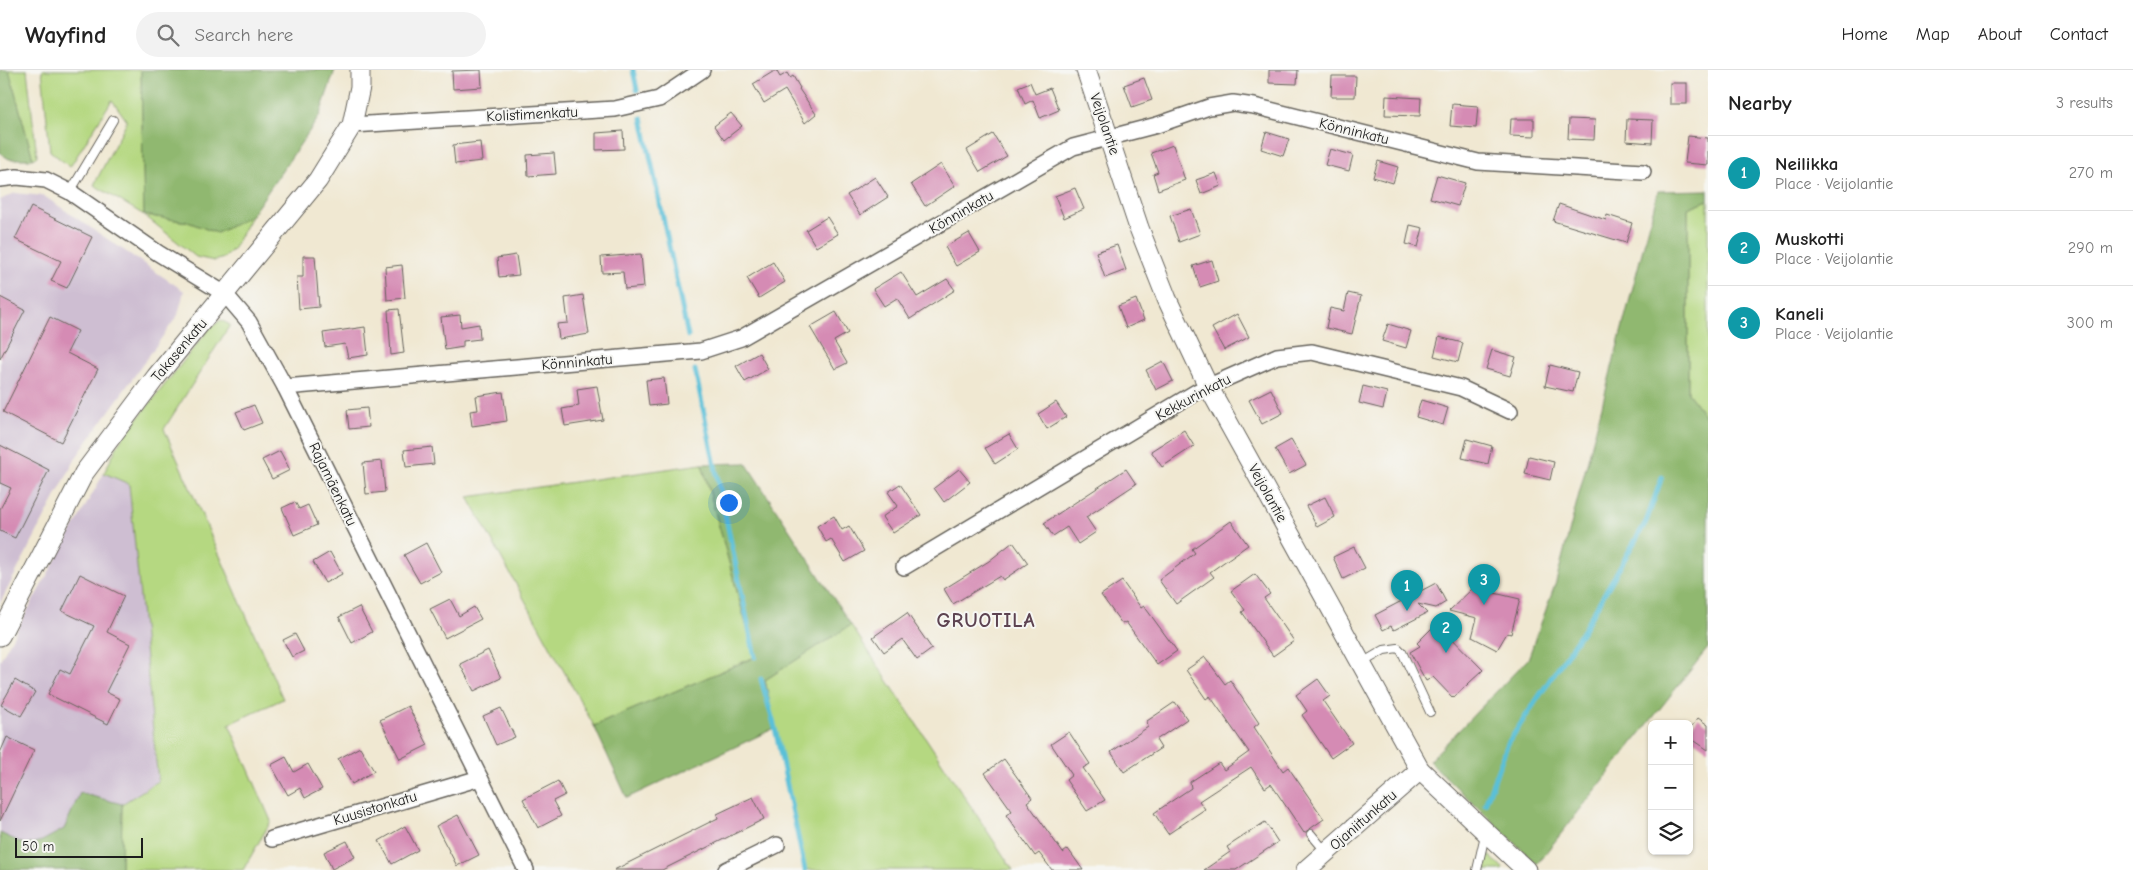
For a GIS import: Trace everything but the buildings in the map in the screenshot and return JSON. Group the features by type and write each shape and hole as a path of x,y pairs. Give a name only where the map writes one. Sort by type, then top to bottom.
{"street":[{"name":"Takasenkatu","path":"0,636 84,473 156,377 318,180 352,125 360,88 360,70"},
{"name":"Kolistimenkatu","path":"352,125 615,109 659,99 702,70"},
{"name":"Veijolantie","path":"1086,70 1139,228 1164,290 1208,386 1420,770 1526,870"},
{"name":"Könninkatu","path":"285,387 700,351 741,338 1073,147 1110,138 1209,107 1233,103 1254,106 1478,162 1643,172"},
{"name":"Rajamäenkatu","path":"0,179 17,177 46,180 70,192 158,253 225,294 249,322 285,387 526,870"},
{"name":"Kekkurinkatu","path":"904,567 1208,386 1277,356 1312,352 1461,388 1510,411"},
{"name":"Ojaniitunkatu","path":"1306,870 1420,770"},
{"name":"Kuusistonkatu","path":"272,839 480,778"},
{"path":"726,870 777,845"}],"lane":[{"path":"70,192 113,120"},
{"path":"1362,663 1384,650 1398,648 1402,652 1430,712"},
{"path":"1477,870 1486,833"},
{"path":"1310,834 1326,852"}],"shaded area":[{"path":"15,193 44,196 184,291 178,315 77,456 0,603 0,200"},
{"path":"104,473 129,484 158,781 122,804 81,793 64,829 42,841 26,845 0,833 0,660"}],"green space":[{"path":"0,70 9,70 33,159 9,159 0,153"},
{"path":"9,70 27,70 37,156 33,159"},
{"path":"42,70 141,70 144,215 94,185 127,121 112,100 70,167 50,151"},
{"path":"141,70 335,70 319,117 251,216 217,233 188,222 144,215"},
{"path":"1708,190 1708,200 1688,208 1688,393 1708,420 1708,648 1651,720 1648,720 1648,724 1537,864 1429,761 1528,659 1556,582 1658,191"},
{"path":"1708,200 1708,420 1688,393 1688,208"},
{"path":"144,215 188,222 217,233 251,216 234,248 224,258 214,261 196,257"},
{"path":"221,320 230,325 164,429 283,699 229,724 271,821 243,870 121,870 122,804 158,781 129,484 104,473 120,441 210,328"},
{"path":"746,463 851,625 765,680 775,728 627,798 594,726 755,657 702,464"},
{"path":"702,464 755,657 594,726 468,497"},
{"path":"851,625 1013,870 805,870 765,680"},
{"path":"80,793 122,804 121,870 0,870 0,833 26,845 42,841 64,829"},
{"path":"1485,852 1503,868 1502,870 1482,870"}],"waterway":[{"path":"633,70 637,90"},
{"path":"642,118 688,336"},
{"path":"695,370 755,657"},
{"path":"1485,804 1508,743 1585,627 1646,522 1662,477"},
{"path":"761,679 775,728 805,870"}],"place":[{"name":"Kaneli","path":"1484,605"},
{"name":"Neilikka","path":"1407,611"},
{"name":"Muskotti","path":"1446,653"}],"district":[{"name":"GRUOTILA","path":"986,620"}]}
